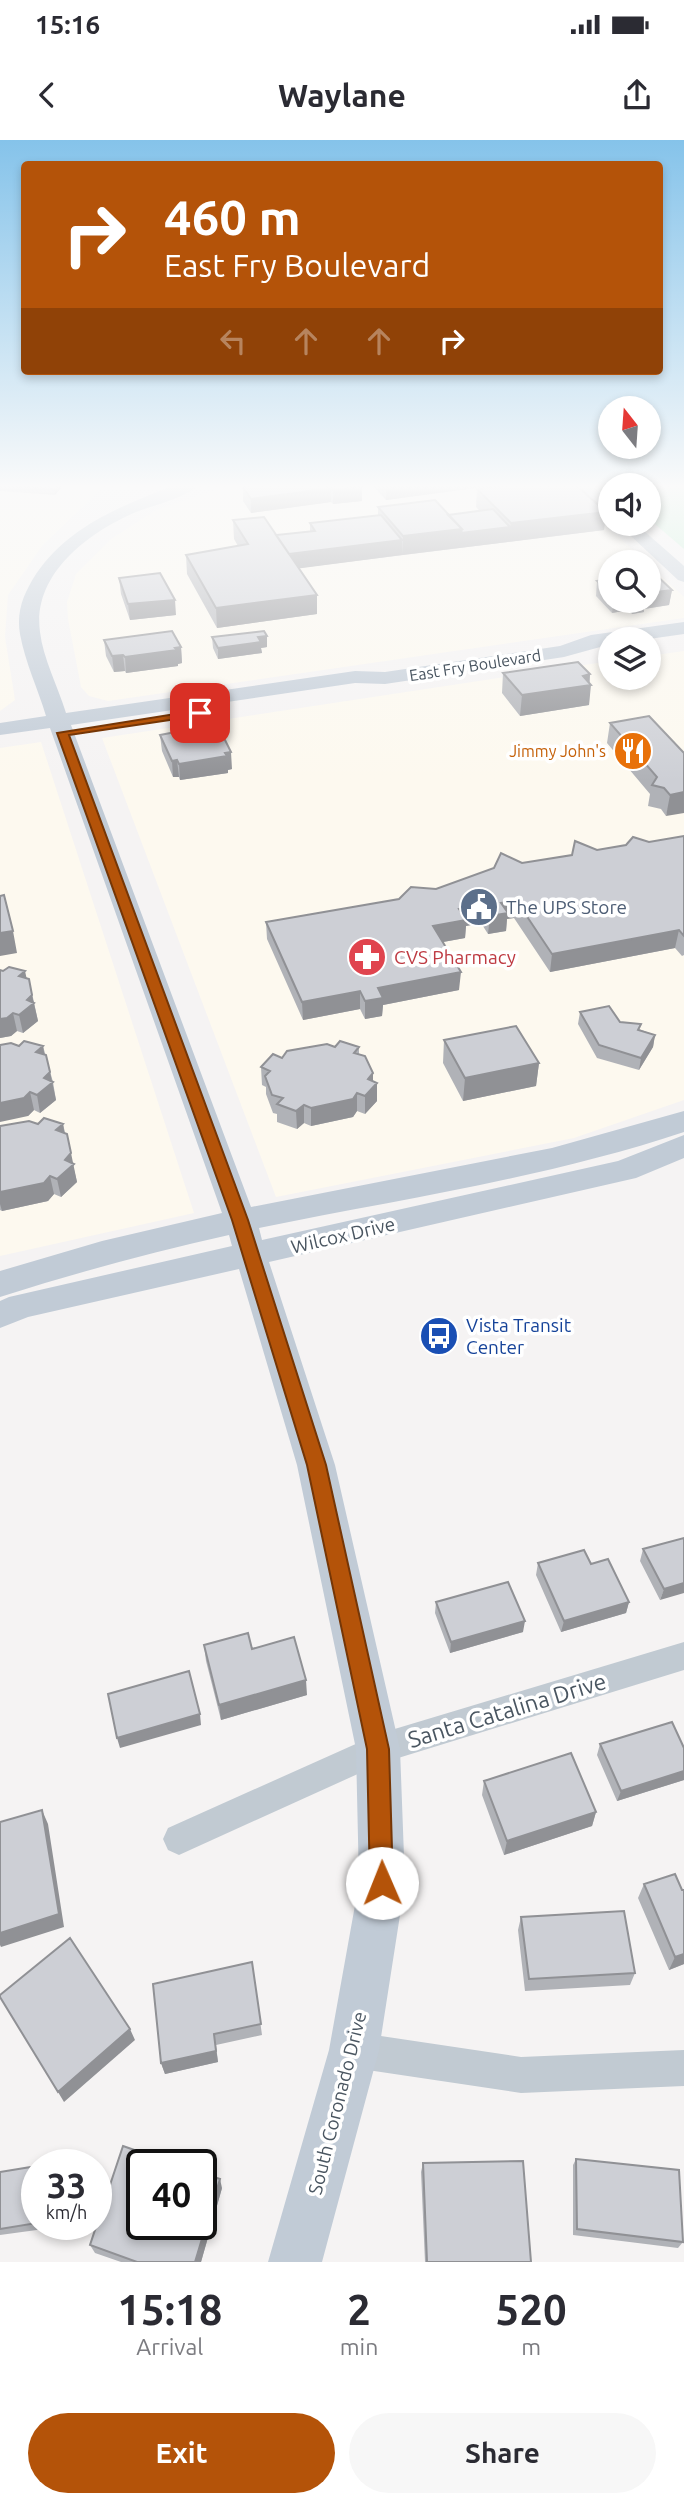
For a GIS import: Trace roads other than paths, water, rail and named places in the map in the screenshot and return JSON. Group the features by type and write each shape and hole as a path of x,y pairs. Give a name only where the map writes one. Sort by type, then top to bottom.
{"street":[{"name":"South Coronado Drive","path":"40,583 35,590 29,609 30,634 60,727 245,1238 316,1465 378,1749 382,1883 354,2050 295,2262"},
{"name":"East Fry Boulevard","path":"0,729 60,727 368,689 386,678 564,651 591,642 684,628"},
{"path":"661,645 684,642"},
{"name":"East Fry Boulevard","path":"564,651 598,652"},
{"name":"East Fry Boulevard","path":"0,742 60,727"},
{"name":"Wilcox Drive","path":"0,1315 21,1306 245,1238 550,1160 684,1121"},
{"name":"Wilcox Drive","path":"0,1284 34,1272 245,1238 625,1170 684,1146"},
{"name":"Santa Catalina Drive","path":"179,1839 378,1749 684,1656"},
{"path":"354,2050 521,2075 684,2068"}],"place":[{"name":"Jimmy John's","path":"633,751"},
{"name":"The UPS Store","path":"479,907"},
{"name":"CVS Pharmacy","path":"367,957"},
{"name":"Vista Transit Center","path":"439,1336"}]}
